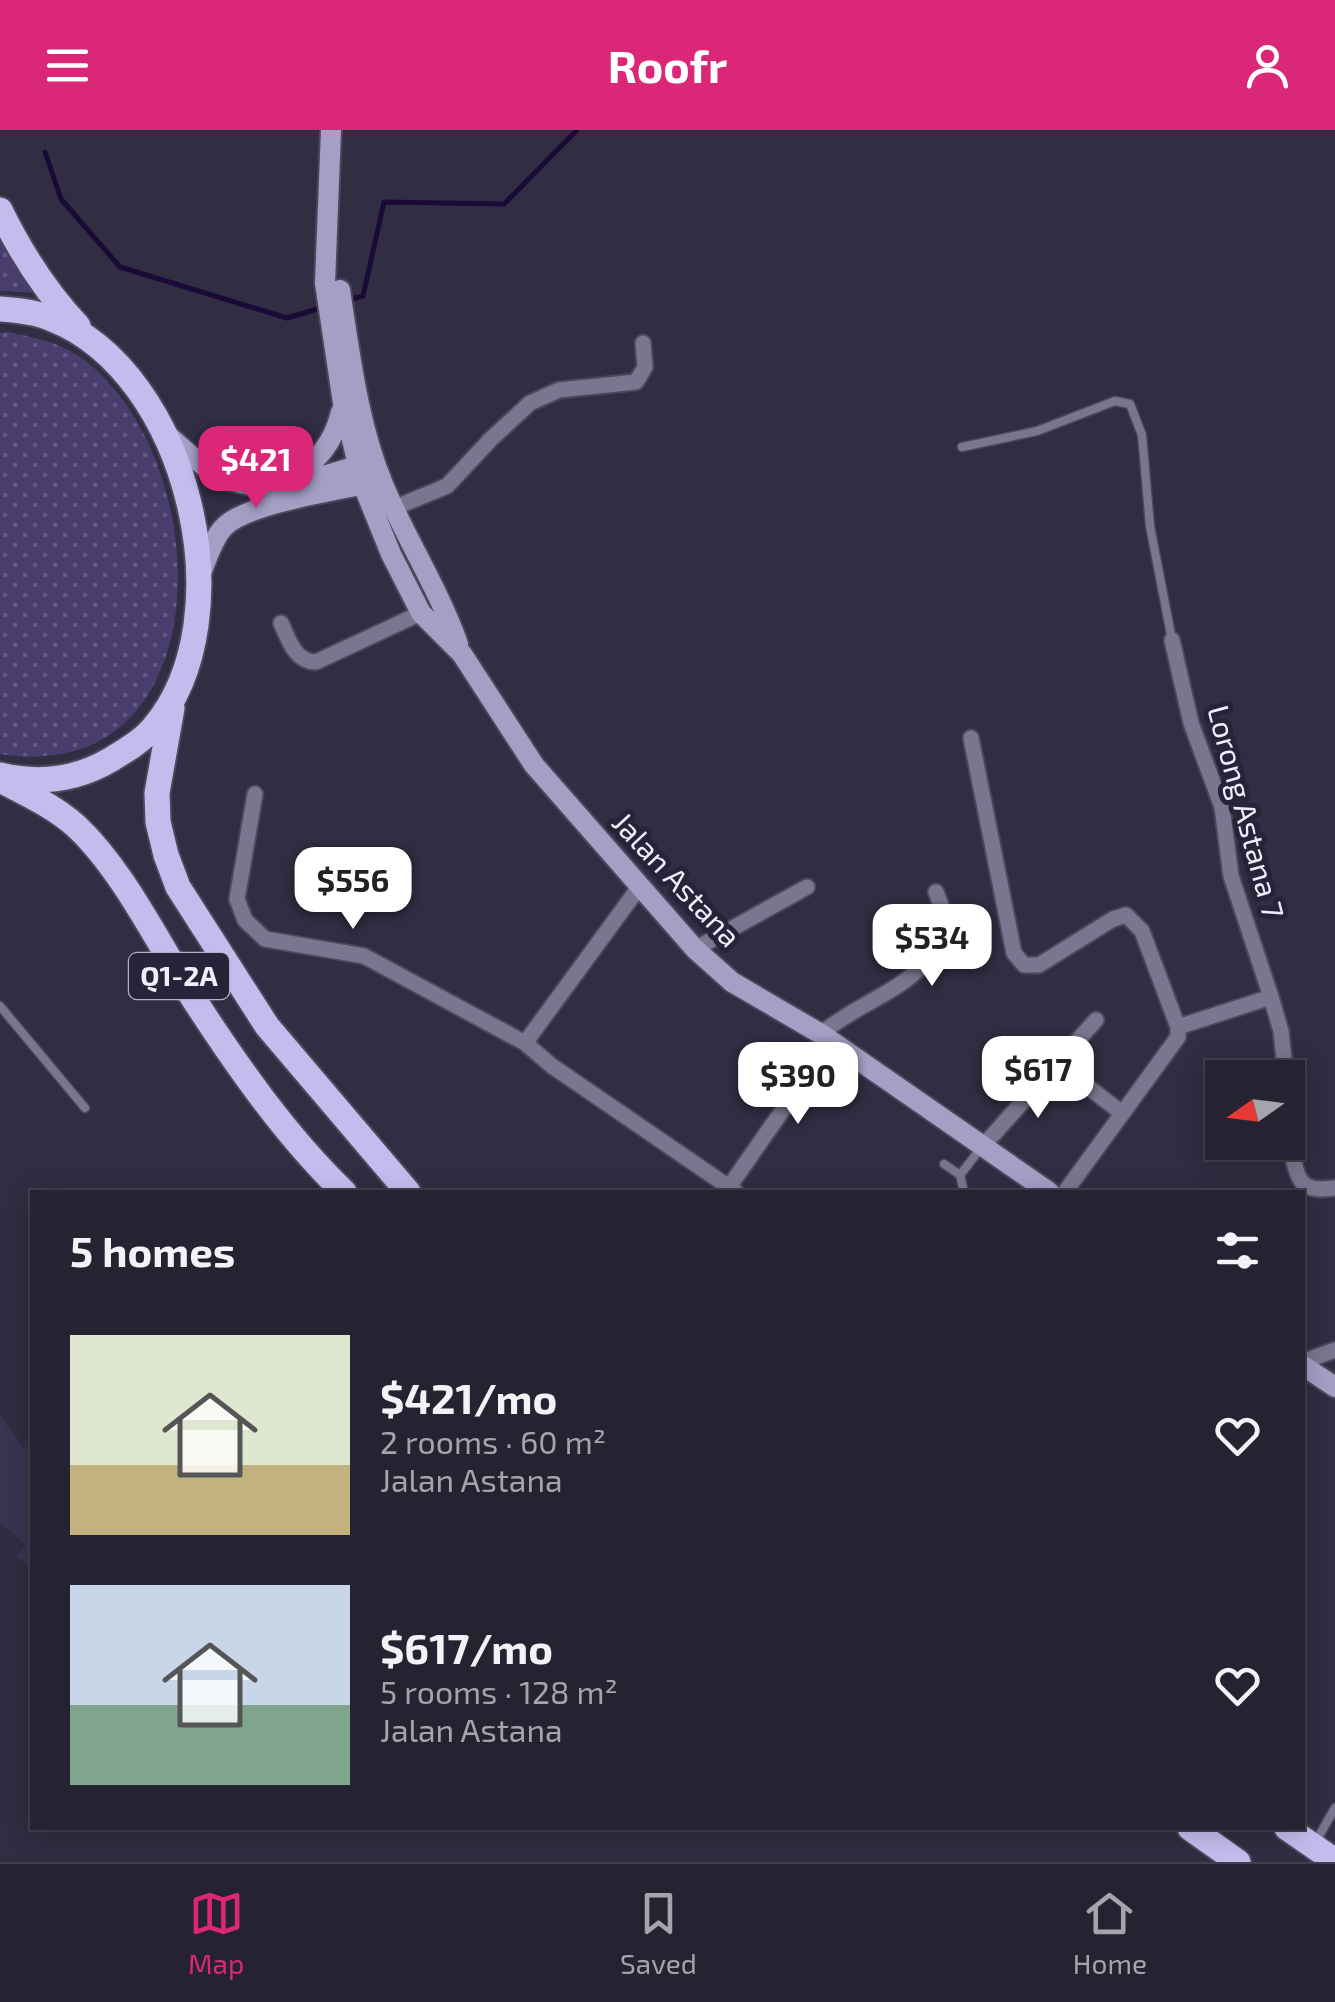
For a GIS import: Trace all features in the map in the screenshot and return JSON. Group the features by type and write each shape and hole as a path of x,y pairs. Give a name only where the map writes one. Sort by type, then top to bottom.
{"main road":[{"name":"Jalan Astana","path":"330,130 328,250 343,403 369,473 391,554 421,613 462,654 534,765 694,949 732,982 826,1038 1046,1190"},
{"path":"0,210 41,282 132,383 162,430 189,506 200,575 196,637 171,702 151,730 101,766 84,773 52,779 0,778"},
{"path":"0,309 51,318 99,348"},
{"name":"Jalan Astana","path":"337,317 359,399 369,473 394,508 444,604 462,654"},
{"path":"287,483 322,456 336,434 343,403"},
{"path":"162,430 197,461 224,478 258,486 369,473"},
{"path":"200,575 224,526 244,515 317,494 369,473"},
{"path":"317,494 357,506 369,516 391,554"},
{"path":"176,689 157,793 158,822 178,887 267,1026 406,1190"},
{"name":"Q1-2A","path":"0,778 45,802 103,855 231,1057 324,1174 342,1190"},
{"path":"1305,1366 1335,1388"},
{"path":"1193,1830 1238,1862"},
{"path":"1290,1830 1335,1862"}],"street":[{"path":"394,508 446,486 530,403 559,390 636,382 646,366 643,344"},
{"path":"281,622 296,654 306,662 316,662 421,613"},
{"name":"Lorong Astana 7","path":"1172,640 1191,723 1222,807 1231,876 1282,1031 1284,1060"},
{"path":"971,738 1014,953 1024,965 1039,965 1112,919 1126,916 1142,931 1178,1027 1178,1037 1066,1190"},
{"path":"255,794 237,899 245,920 265,940 364,956 525,1043 552,1066 732,1190 842,1015 892,989 922,967 927,936 942,908 936,892"},
{"path":"525,1043 640,886"},
{"path":"694,949 807,886"},
{"path":"1178,1027 1271,998"},
{"path":"984,1145 1096,1020"},
{"path":"1058,1064 1122,1114"},
{"path":"1294,1160 1303,1182 1314,1189 1335,1188"},
{"path":"1305,1363 1335,1350"}],"lane":[{"path":"962,447 1038,430 1115,401 1130,404 1142,434 1150,526 1172,640"},
{"path":"0,1006 85,1108"},
{"path":"960,1175 984,1145"},
{"path":"944,1164 960,1175 964,1190"},
{"path":"1314,1846 1335,1808"}],"shaded area":[{"path":"0,232 39,293 0,291"},
{"path":"8,332 72,352 125,403 158,465 175,535 177,605 161,670 127,721 74,751 0,754 0,333"},
{"path":"0,1415 23,1448 30,1445 30,1567 16,1556 26,1545 0,1522"}],"waterway":[{"path":"348,300 363,296 384,202 504,204 577,130"},
{"path":"45,152 61,199 120,267 287,318 324,307"}]}
